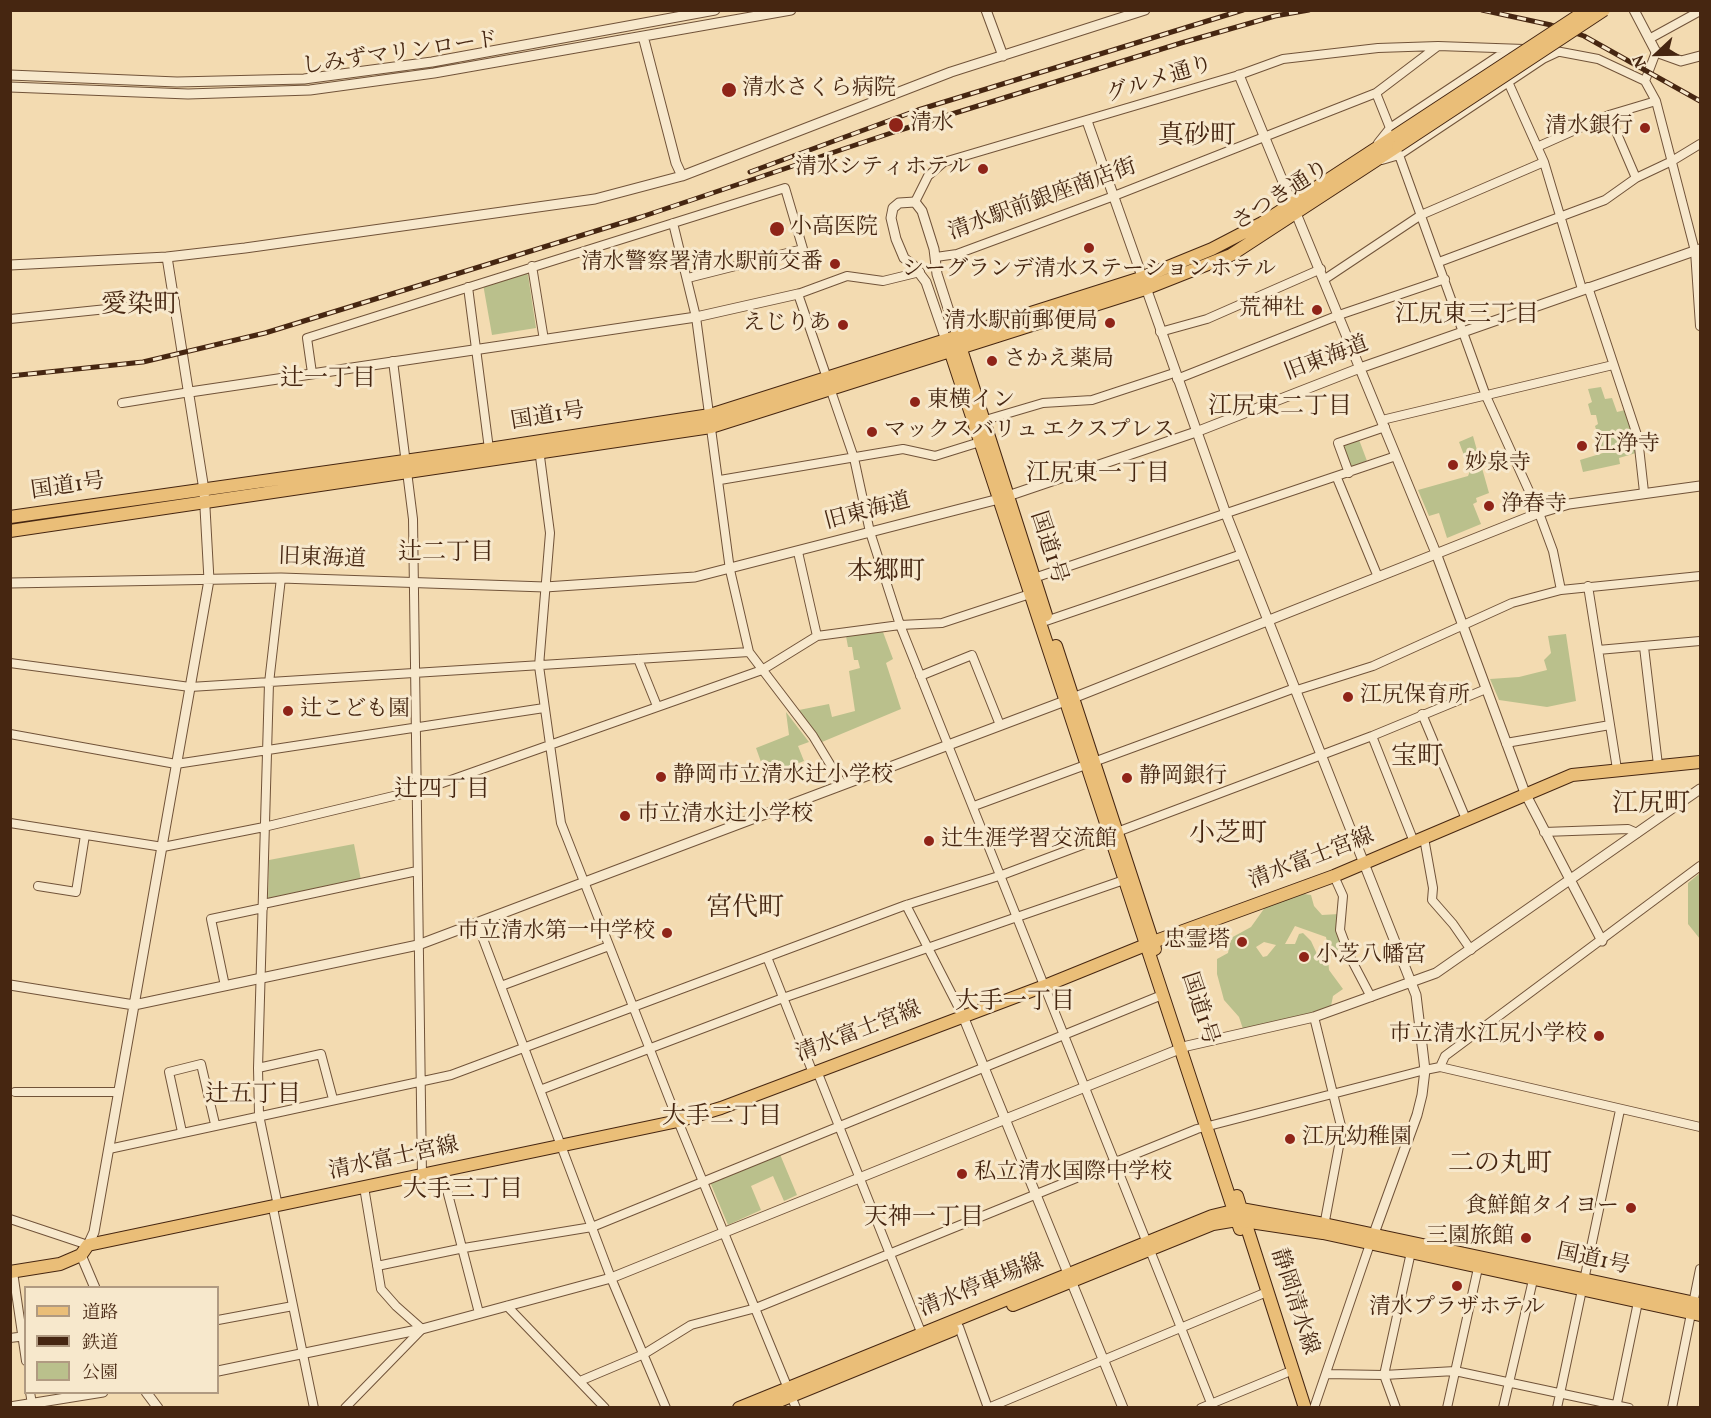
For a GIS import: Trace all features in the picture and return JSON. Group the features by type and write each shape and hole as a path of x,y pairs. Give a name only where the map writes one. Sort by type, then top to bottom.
{"main road":[{"name":"さつき通り","path":"1396,141 1587,10"},
{"name":"さつき通り","path":"953,344 1143,283 1262,222 1295,208 1396,141 1604,10"},
{"name":"国道1号","path":"10,531 205,497 407,467 540,454 711,421 953,344 1239,1215 1323,1228 1697,1310"},
{"name":"国道1号","path":"407,467 537,441 711,421"},
{"name":"国道1号","path":"979,422 980,442 1004,497"},
{"name":"国道1号","path":"10,518 205,497"},
{"name":"国道1号","path":"1030,580 1030,594 1044,622"},
{"name":"清水富士宮線","path":"12,1272 60,1264 85,1250 364,1187 678,1121 815,1072 1334,876 1572,775 1701,762"},
{"name":"国道1号","path":"1113,834 1124,880 1150,944 1162,995 1184,1047"},
{"name":"清水停車場線","path":"762,1407 792,1397 924,1338 1149,1246 1239,1215"},
{"name":"静岡清水線","path":"1239,1215 1297,1407"},
{"name":"静岡清水線","path":"1239,1215 1305,1407"},
{"name":"国道1号","path":"1372,1240 1411,1252 1533,1280 1583,1286 1638,1302 1697,1310"},
{"name":"清水停車場線","path":"924,1338 959,1327 1070,1278"},
{"name":"清水停車場線","path":"739,1407 792,1397"}],"street":[{"name":"しみずマリンロード","path":"10,75 177,82 304,79 432,62 715,10"},
{"name":"しみずマリンロード","path":"10,87 188,94 310,90 434,73 791,10"},
{"path":"986,10 1003,56"},
{"path":"10,265 167,257 300,242 595,199 682,176 941,75 1145,10"},
{"path":"1634,10 1656,52 1681,61 1701,56"},
{"path":"1649,39 1701,11"},
{"path":"643,36 676,163 682,176"},
{"path":"1438,46 1491,50 1537,48 1598,59 1645,81 1656,101 1698,250 1701,326"},
{"name":"グルメ通り","path":"915,202 928,176 944,162 1239,75 1283,59 1377,48 1438,46"},
{"name":"清水駅前銀座商店街","path":"936,257 957,254 1114,196 1376,93 1438,46"},
{"path":"1370,158 1396,141 1508,50"},
{"path":"1396,141 1509,84 1543,59 1559,52"},
{"path":"1645,81 1656,52"},
{"path":"1239,75 1266,135 1436,553 1525,793 1602,941"},
{"path":"1509,84 1544,162 1585,288 1638,438 1644,492"},
{"path":"1376,93 1396,141 1486,396 1539,513 1553,551 1561,590"},
{"path":"1537,147 1609,115 1656,101"},
{"path":"1609,115 1636,178"},
{"path":"1087,121 1175,376 1226,514 1412,982 1420,1019 1425,1070 1418,1115 1314,1407"},
{"path":"1439,262 1605,200 1636,178 1701,144"},
{"path":"1325,279 1421,215 1544,162"},
{"path":"312,373 307,338 785,188 803,249 688,278"},
{"path":"915,202 922,211 936,257 937,274 953,344 920,272 904,258 891,218 896,204 915,202"},
{"path":"673,223 696,317 720,480 720,508 730,570 749,652 813,736 842,784"},
{"name":"旧東海道","path":"10,583 281,578 545,586 678,579 730,570 1004,497 1196,432 1462,331 1698,250"},
{"path":"95,1286 85,1250 94,1232 209,580 205,497 167,257"},
{"path":"532,266 544,340"},
{"path":"1160,332 1207,319 1321,269"},
{"path":"122,403 696,317 798,294 847,276 883,281 920,272"},
{"path":"979,422 1043,403 1092,400 1175,376 1444,279"},
{"path":"468,287 489,449"},
{"path":"798,294 854,458 870,532 900,625 1047,985 1084,1087 1213,1405"},
{"path":"10,319 175,302"},
{"path":"393,362 413,519 414,793 422,1175"},
{"path":"1349,473 1338,443 1384,423 1613,365"},
{"path":"537,441 550,533 539,666 561,822 678,1121 792,1397"},
{"path":"720,480 909,449 935,456 980,442"},
{"path":"1030,580 1396,456"},
{"path":"1336,478 1378,577"},
{"path":"10,985 134,1005 418,945 1069,699 1539,513 1569,504 1701,486"},
{"path":"798,552 817,636"},
{"path":"1044,622 1242,554"},
{"path":"974,806 1296,689 1373,666 1512,603 1561,590 1588,586 1701,576"},
{"path":"281,578 269,683 258,1068 259,1115 293,1306 314,1407"},
{"path":"1588,586 1617,769"},
{"path":"10,823 163,847 264,827 414,793 762,670 817,636 900,625 942,623 1030,594"},
{"path":"1598,650 1701,641"},
{"path":"1644,647 1658,765"},
{"path":"10,663 190,687 415,675 749,652"},
{"path":"920,676 972,656 1000,725"},
{"path":"638,659 657,706"},
{"path":"109,1149 451,1075 906,905 1002,875 1113,834 1372,736 1486,689"},
{"path":"10,734 176,764 544,708"},
{"path":"1422,714 1466,819"},
{"path":"1506,743 1610,725"},
{"path":"1372,736 1419,840 1433,888 1432,900 1454,924 1471,951"},
{"path":"219,1371 422,1329 611,1278 1184,1047 1314,1017 1437,973 1701,789"},
{"path":"1544,832 1629,829 1637,833"},
{"path":"38,886 76,892 84,835"},
{"path":"1440,1067 1445,1056 1701,866"},
{"path":"225,986 212,919 417,871"},
{"path":"1334,876 1343,896 1340,930 1350,957 1371,997"},
{"path":"540,1090 783,998 1124,880"},
{"path":"906,905 963,1016 1123,1407"},
{"path":"477,923 611,1278 666,1407"},
{"path":"501,986 609,946"},
{"path":"767,957 839,1127 924,1338"},
{"path":"377,1266 464,1248 592,1227 1162,995"},
{"path":"1314,1017 1342,1130 1323,1228"},
{"path":"258,1068 321,1054 333,1099"},
{"path":"182,1132 169,1072 201,1064 215,1125"},
{"path":"580,1381 644,1354 690,1325 756,1308 1209,1125 1425,1070 1440,1067 1701,1127"},
{"path":"15,1092 118,1092"},
{"path":"1557,1407 1620,1110"},
{"path":"442,1171 464,1248 479,1313"},
{"path":"364,1187 381,1289 422,1329"},
{"path":"10,1219 85,1250"},
{"path":"1396,1407 1384,1375 1411,1252"},
{"path":"1447,1407 1478,1268"},
{"path":"1672,1407 1697,1310 1701,1269"},
{"path":"10,1338 24,1336 12,1272"},
{"path":"1503,1407 1533,1280"},
{"path":"959,1327 988,1407 1262,1294"},
{"path":"1616,1406 1638,1302"},
{"path":"219,1320 293,1306"},
{"path":"507,1306 605,1407"},
{"path":"345,1407 422,1329"},
{"path":"1326,1374 1384,1375 1455,1371 1629,1407"},
{"path":"1201,1407 1213,1405 1286,1373"},
{"path":"30,1394 32,1404"},
{"path":"10,1407 90,1394"},
{"path":"148,1394 158,1407"}],"green space":[{"path":"524,271 528,275 536,328 492,335 483,284"},
{"path":"1601,387 1605,399 1612,398 1617,412 1625,410 1634,436 1636,453 1619,458 1620,464 1583,472 1580,460 1603,453 1595,426 1598,424 1596,415 1591,415 1588,404 1592,402 1588,389"},
{"path":"1473,436 1489,493 1476,498 1477,502 1473,504 1481,524 1447,538 1439,513 1429,516 1418,490 1468,476 1470,471 1459,442"},
{"path":"1358,437 1367,461 1350,468 1341,444"},
{"path":"883,632 893,659 886,663 901,709 822,742 799,710 829,704 832,717 855,711 849,671 860,668 858,660 854,660 852,647 848,647 846,636"},
{"path":"1566,634 1576,701 1547,707 1499,700 1490,679 1519,677 1547,670 1544,660 1551,653 1548,636"},
{"path":"786,712 809,742 798,746 804,761 766,776 756,748 789,735"},
{"path":"354,844 361,880 268,900 269,860"},
{"path":"1700,873 1700,939 1688,924 1688,883"},
{"path":"1304,894 1311,895 1314,906 1322,915 1339,914 1348,961 1329,955 1329,970 1343,989 1333,996 1330,1011 1244,1032 1239,1017 1224,1000 1217,974 1217,959 1228,953 1231,938 1251,927 1266,906","holes":["1295,926 1326,937 1329,953 1317,954 1311,941 1303,933 1299,934 1295,944 1285,944","1264,942 1276,945 1267,956 1263,957 1256,947"]},
{"path":"779,1152 797,1195 784,1201 773,1176 751,1186 761,1210 728,1225 710,1182"}],"railway":[{"path":"750,172 918,110 1243,10"},
{"path":"10,376 143,362 265,333 641,217 897,131 1181,43 1275,16 1309,10"},
{"path":"1482,10 1551,25 1584,36 1700,101"}],"place":[{"name":"清水さくら病院","path":"729,90"},
{"name":"清水","path":"896,125"},
{"name":"清水銀行","path":"1645,128"},
{"name":"清水シティホテル","path":"983,169"},
{"name":"小高医院","path":"777,229"},
{"name":"シーグランデ清水ステーションホテル","path":"1089,248"},
{"name":"清水警察署清水駅前交番","path":"835,264"},
{"name":"荒神社","path":"1317,310"},
{"name":"清水駅前郵便局","path":"1110,323"},
{"name":"えじりあ","path":"843,325"},
{"name":"さかえ薬局","path":"992,361"},
{"name":"東横イン","path":"915,402"},
{"name":"マックスバリュ エクスプレス","path":"872,432"},
{"name":"江浄寺","path":"1582,446"},
{"name":"妙泉寺","path":"1453,465"},
{"name":"浄春寺","path":"1489,506"},
{"name":"江尻保育所","path":"1348,697"},
{"name":"辻こども園","path":"288,711"},
{"name":"静岡市立清水辻小学校","path":"661,777"},
{"name":"静岡銀行","path":"1127,778"},
{"name":"市立清水辻小学校","path":"625,816"},
{"name":"辻生涯学習交流館","path":"929,841"},
{"name":"市立清水第一中学校","path":"667,933"},
{"name":"忠霊塔","path":"1242,942"},
{"name":"小芝八幡宮","path":"1304,957"},
{"name":"市立清水江尻小学校","path":"1599,1036"},
{"name":"江尻幼稚園","path":"1290,1139"},
{"name":"私立清水国際中学校","path":"962,1174"},
{"name":"食鮮館タイヨー","path":"1631,1208"},
{"name":"三園旅館","path":"1526,1238"},
{"name":"清水プラザホテル","path":"1457,1286"}],"district":[{"name":"真砂町","path":"1197,138"},
{"name":"愛染町","path":"140,307"},
{"name":"江尻東三丁目","path":"1467,317"},
{"name":"辻一丁目","path":"328,381"},
{"name":"江尻東二丁目","path":"1280,409"},
{"name":"江尻東一丁目","path":"1098,476"},
{"name":"辻二丁目","path":"446,555"},
{"name":"本郷町","path":"886,574"},
{"name":"宝町","path":"1417,759"},
{"name":"辻四丁目","path":"442,792"},
{"name":"江尻町","path":"1651,806"},
{"name":"小芝町","path":"1228,836"},
{"name":"宮代町","path":"745,910"},
{"name":"大手一丁目","path":"1015,1004"},
{"name":"辻五丁目","path":"253,1097"},
{"name":"大手二丁目","path":"722,1119"},
{"name":"二の丸町","path":"1500,1166"},
{"name":"大手三丁目","path":"463,1192"},
{"name":"天神一丁目","path":"924,1220"}]}
